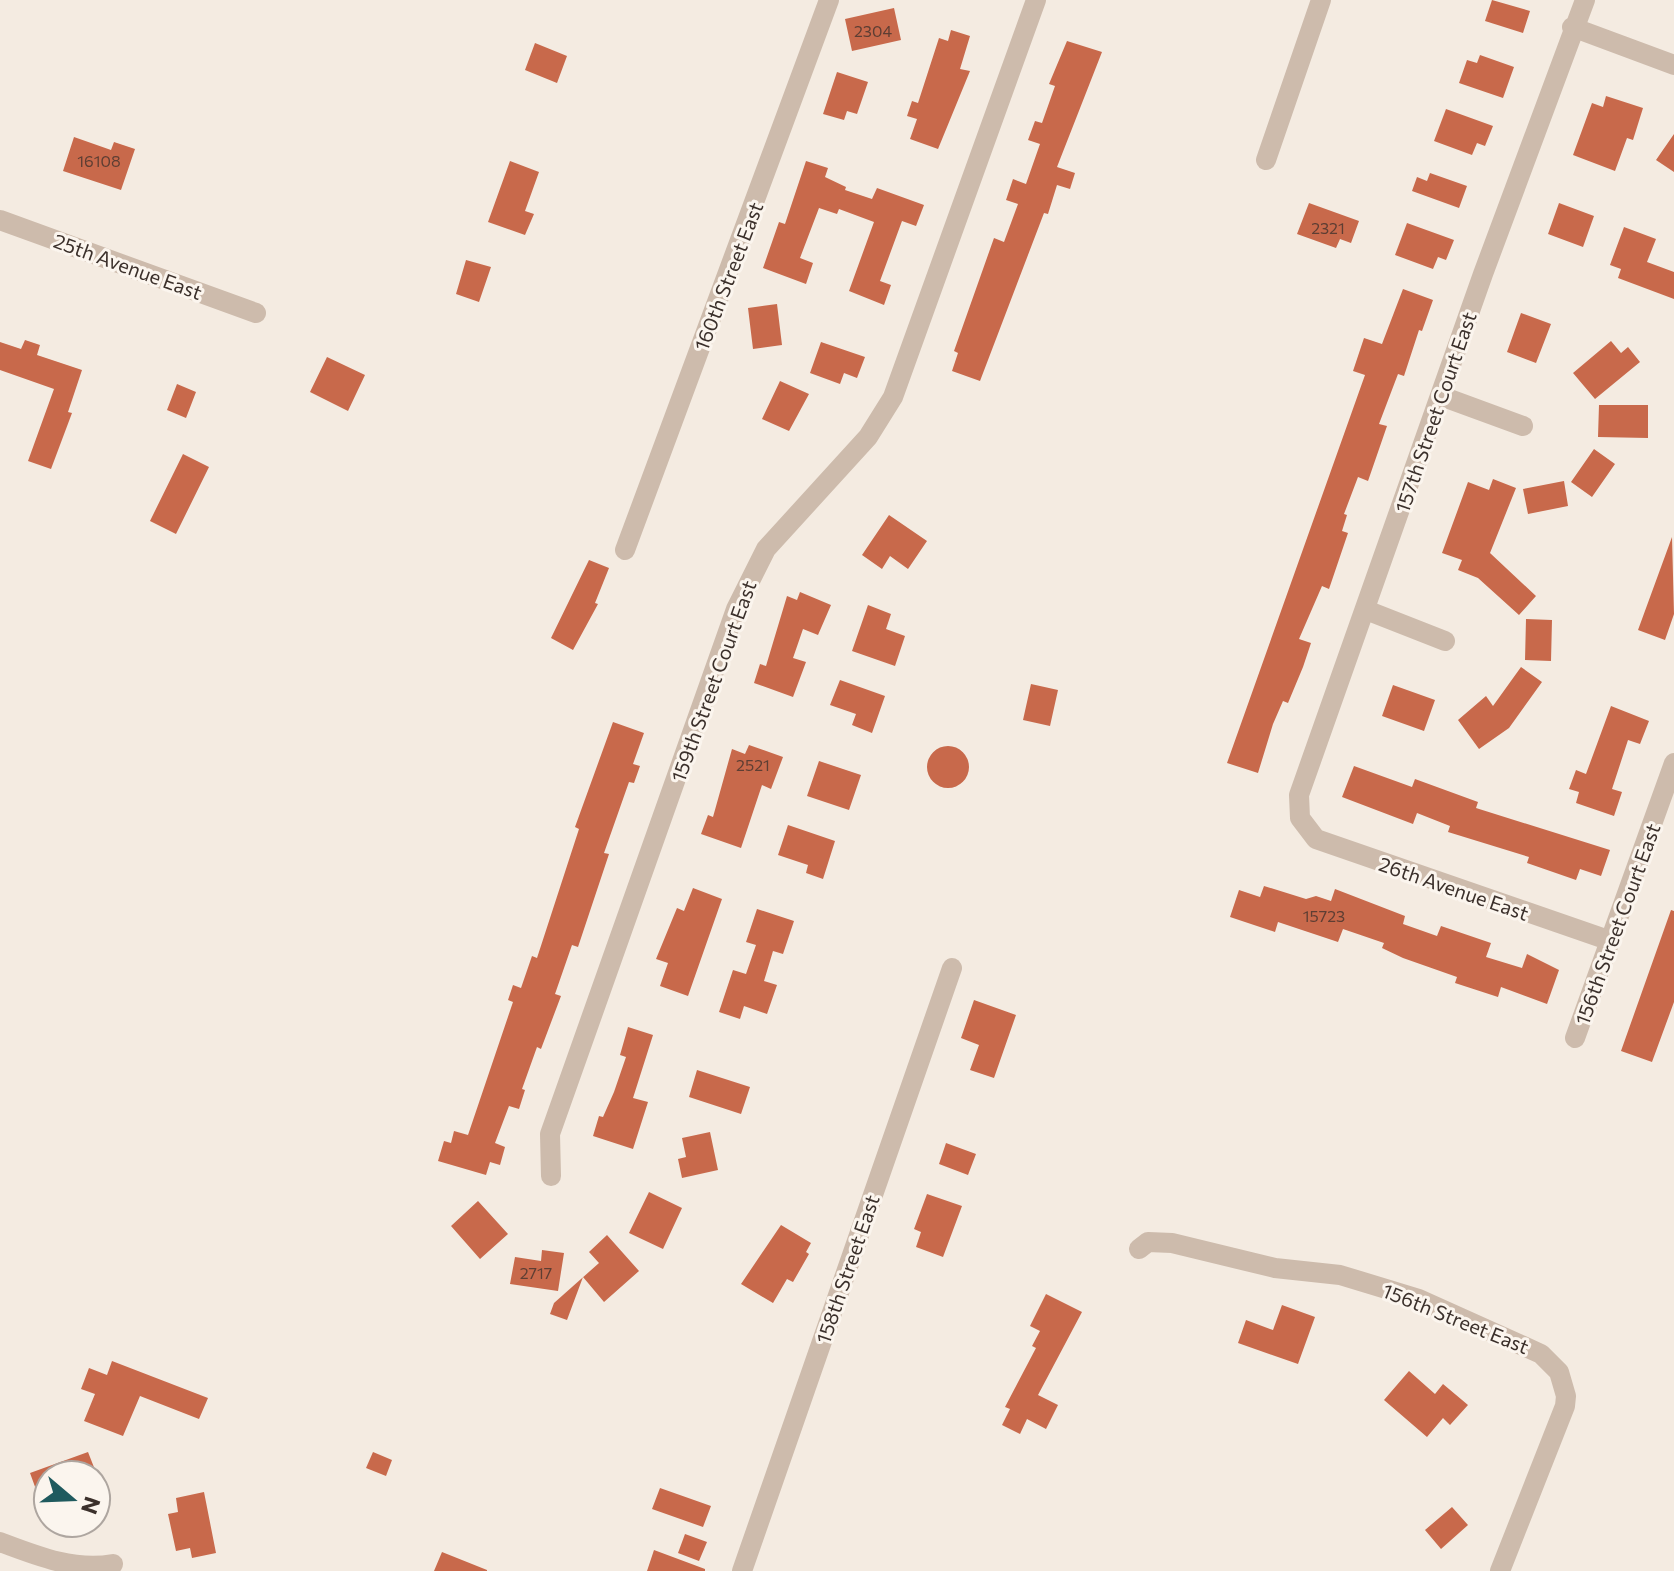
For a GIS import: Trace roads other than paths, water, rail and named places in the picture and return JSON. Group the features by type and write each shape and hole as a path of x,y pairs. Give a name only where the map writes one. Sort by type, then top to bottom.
{"street":[{"name":"160th Street East","path":"625,550 829,0"},
{"name":"159th Street Court East","path":"551,1176 550,1134 736,609 766,549 868,437 893,397 1036,0"},
{"path":"1266,160 1321,0"},
{"name":"157th Street Court East","path":"1304,825 1299,795 1572,27 1585,0"},
{"path":"1572,27 1674,65"},
{"name":"25th Avenue East","path":"0,220 256,313"},
{"path":"1441,396 1523,426"},
{"path":"1366,610 1445,641"},
{"name":"156th Street Court East","path":"1575,1038 1674,763"},
{"name":"26th Avenue East","path":"1304,825 1316,839 1331,845 1611,941"},
{"name":"158th Street East","path":"742,1571 952,968"},
{"name":"156th Street East","path":"1139,1249 1148,1242 1172,1243 1275,1268 1340,1275 1419,1299 1541,1354 1559,1372 1566,1396 1565,1406 1500,1571"},
{"path":"0,1542 59,1564 97,1568 113,1564"}]}
